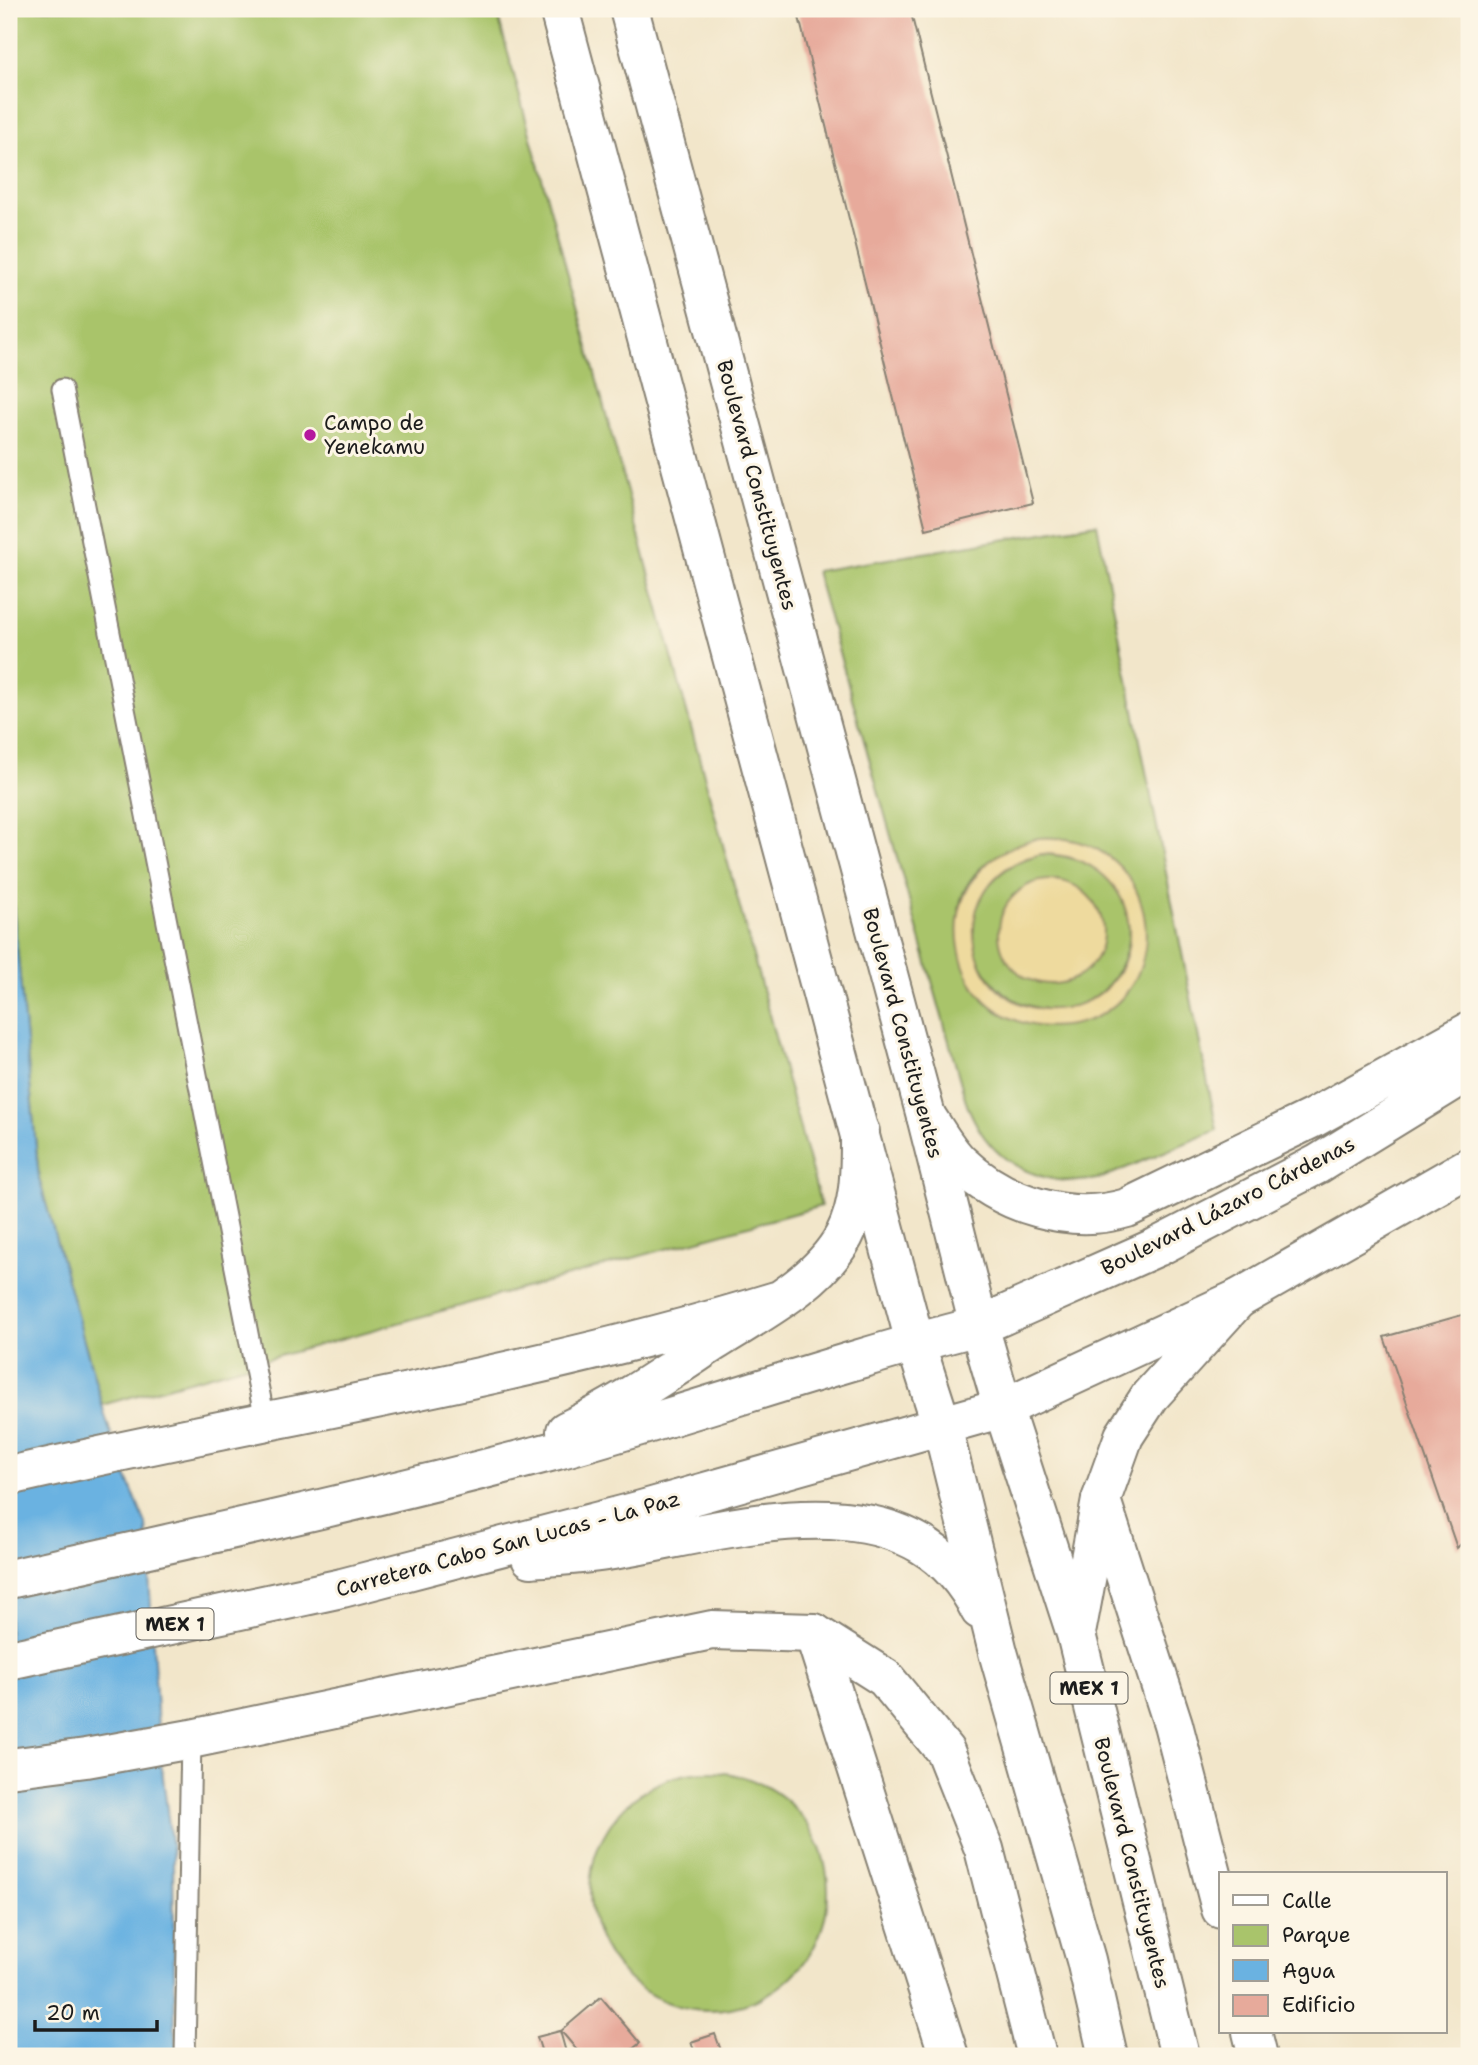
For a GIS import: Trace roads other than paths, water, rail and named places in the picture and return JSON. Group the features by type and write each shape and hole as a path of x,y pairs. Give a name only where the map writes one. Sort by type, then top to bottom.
{"main road":[{"path":"559,9 915,1342"},
{"name":"Boulevard Constituyentes","path":"629,9 926,1116 979,1326 1076,1634 1180,2056"},
{"path":"926,1116 959,1163 998,1192 1043,1209 1086,1216 1107,1214 1126,1208 1313,1118 1469,1032"},
{"name":"Boulevard Lázaro Cárdenas","path":"979,1326 1157,1247 1318,1164 1469,1071"},
{"path":"444,1479 530,1447 606,1410 813,1275 830,1258 851,1222 859,1186 860,1132"},
{"path":"1003,1408 1238,1298 1469,1167"},
{"path":"1076,1634 1101,1500 1124,1436 1150,1396 1238,1298"},
{"path":"9,1476 528,1366 710,1321 776,1301"},
{"path":"9,1579 444,1479 654,1422 915,1342 979,1326"},
{"name":"MEX 1","path":"915,1342 942,1426 998,1652 1086,1960 1108,2056"},
{"name":"Carretera Cabo San Lucas - La Paz","path":"9,1660 342,1588 421,1568 1003,1408"},
{"path":"1101,1500 1173,1724 1219,1901"},
{"name":"MEX 1","path":"421,1568 605,1551 772,1521 839,1521 880,1527 922,1545 941,1558 955,1572 978,1606 998,1652"},
{"path":"9,1768 191,1740 712,1630 814,1633 885,1678 945,1751 984,1849 1037,2056"},
{"path":"814,1633 949,2056"},
{"path":"1252,2034 1258,2056"}],"lane":[{"path":"62,388 265,1420"},
{"path":"185,2056 191,1740"}],"water":[{"path":"9,862 39,1178 116,1451 146,1524 159,1745 173,1857 175,2035 180,2056 9,2056"}],"place":[{"name":"Campo de Yenekamu","path":"310,435"}]}
